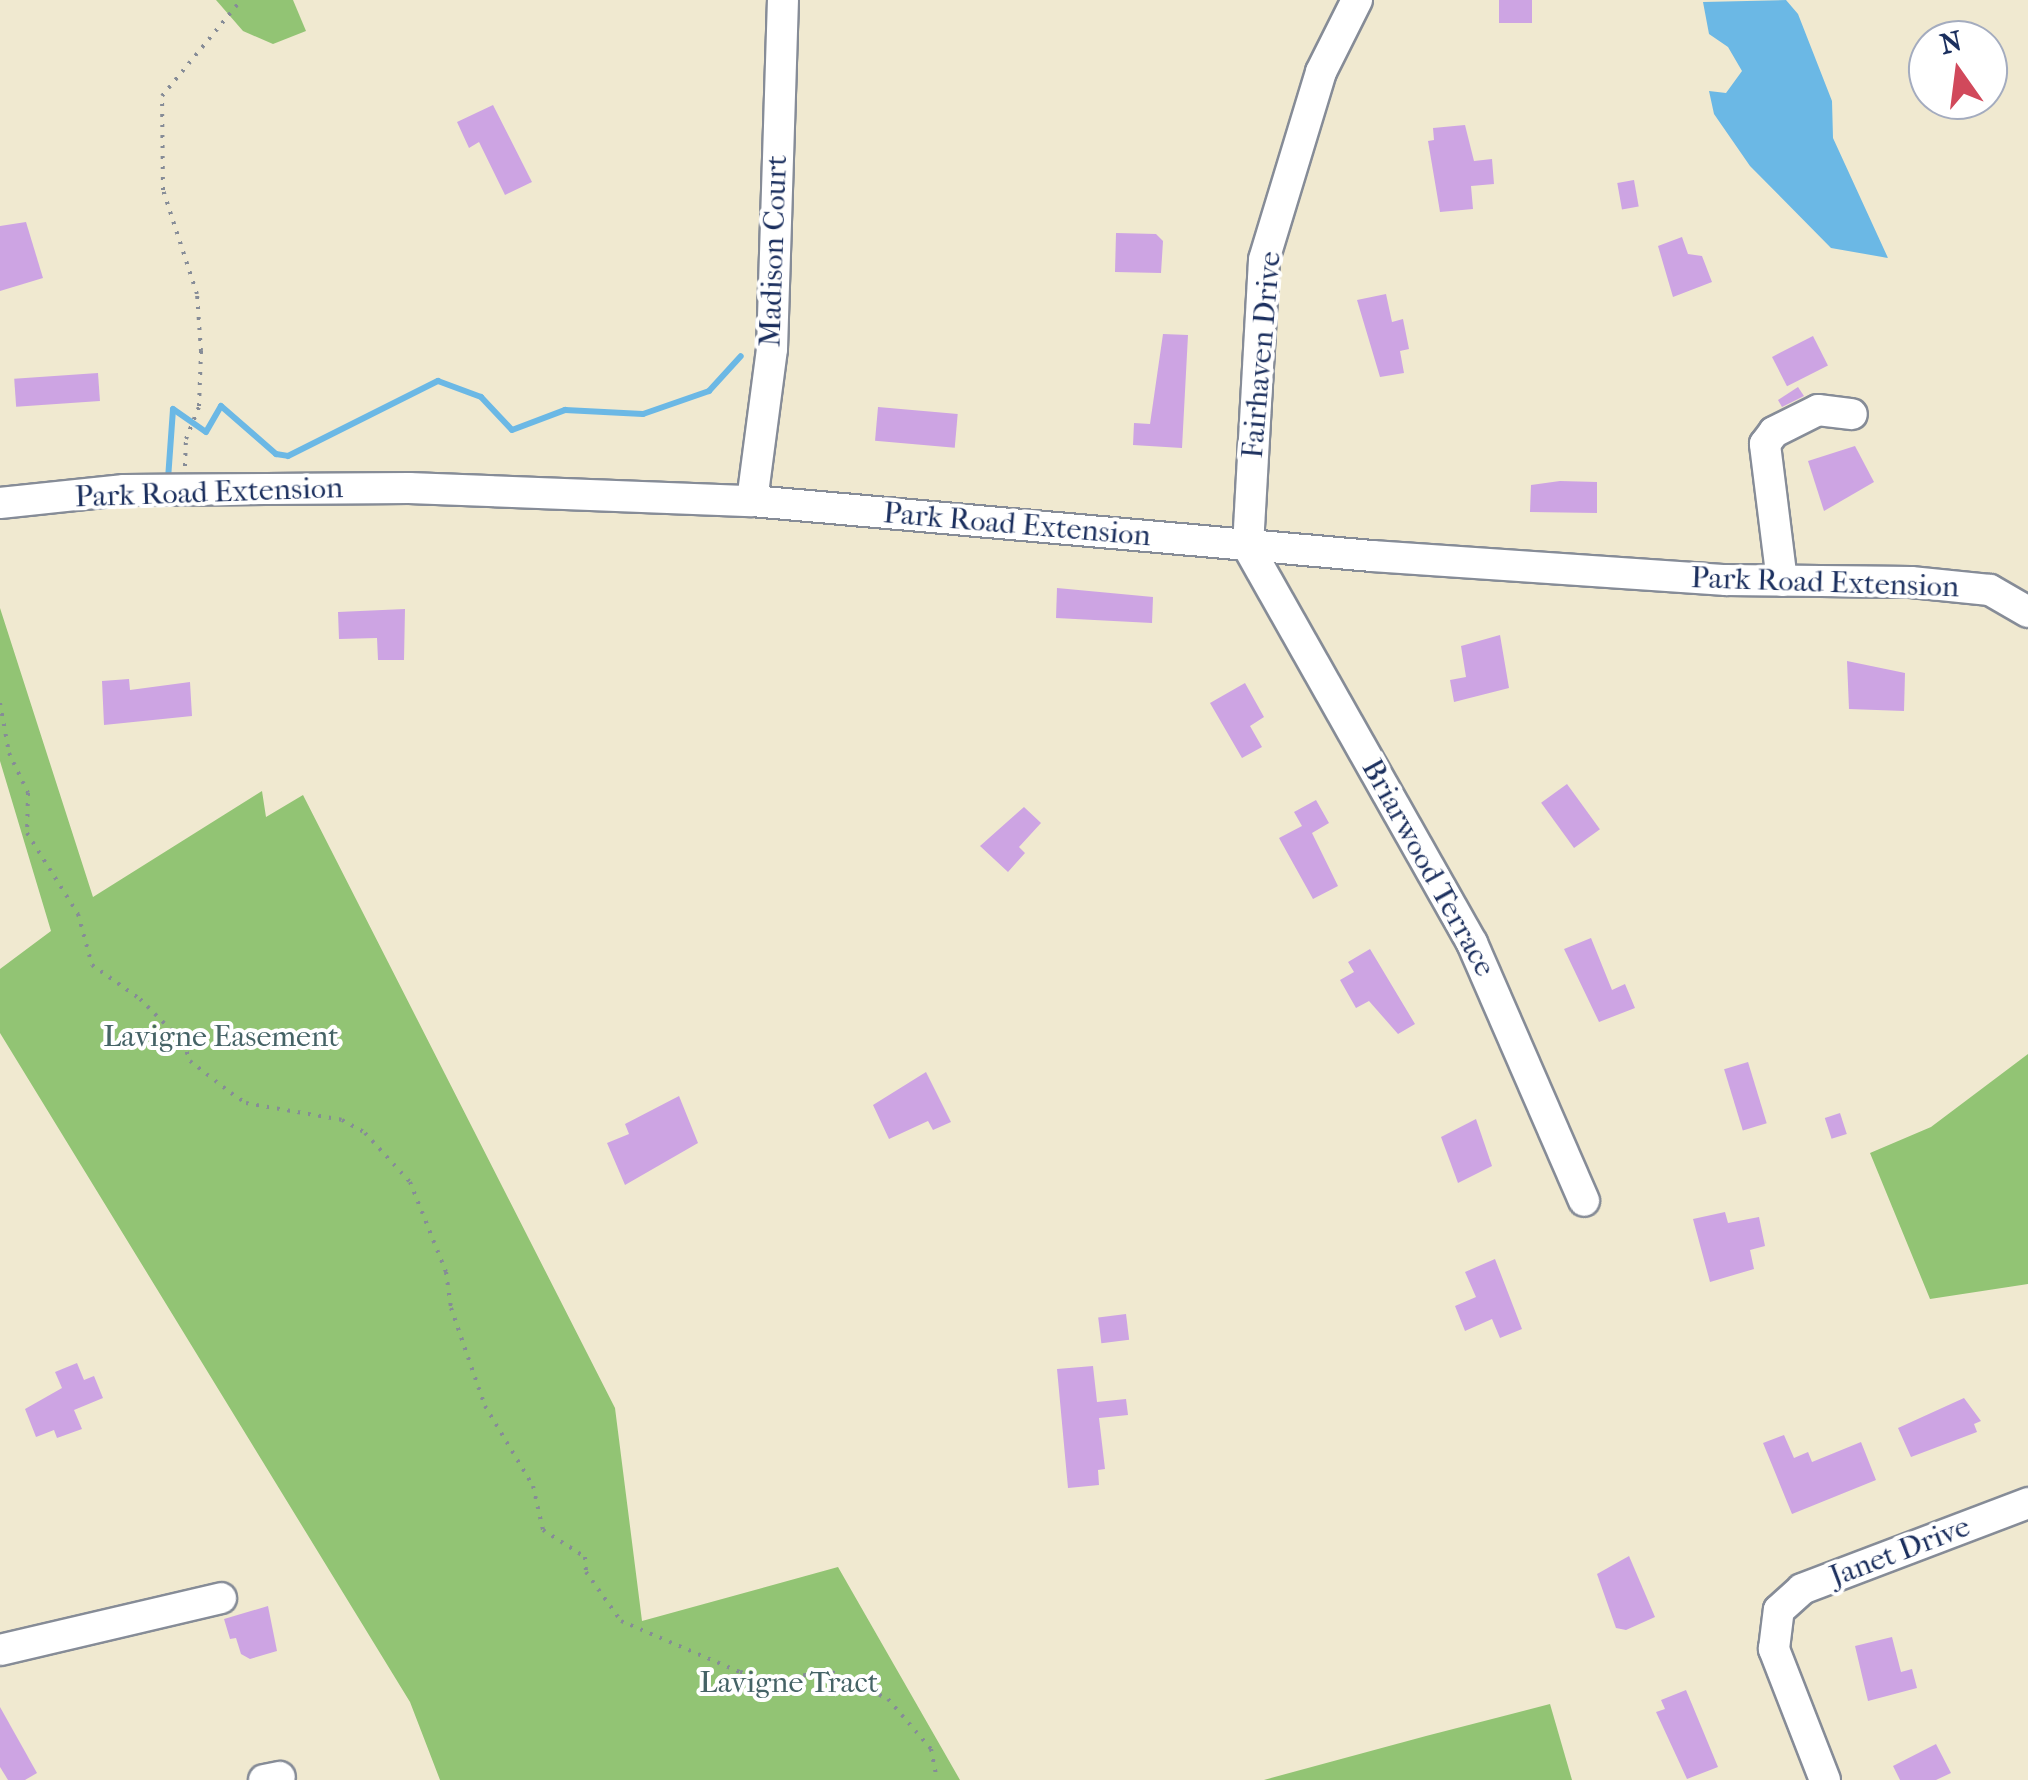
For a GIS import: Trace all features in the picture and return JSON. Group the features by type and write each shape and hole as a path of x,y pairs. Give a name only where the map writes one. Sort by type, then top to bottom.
{"street":[{"name":"Madison Court","path":"752,501 772,349 783,0"},
{"name":"Fairhaven Drive","path":"1248,546 1264,260 1321,72 1357,0"},
{"path":"1782,581 1765,444 1774,432 1818,410 1852,414"},
{"name":"Park Road Extension","path":"0,503 190,490 409,488 752,501 1248,546 1782,581 1990,590 2028,612"},
{"name":"Briarwood Terrace","path":"1248,546 1472,943 1584,1201"},
{"name":"Janet Drive","path":"1825,1780 1774,1649 1779,1610 1802,1590 2028,1503"},
{"path":"0,1650 221,1598"}],"path":[{"path":"190,490 184,462 199,406 200,332 197,294 162,190 162,96 241,0"},
{"path":"0,703 8,752 28,793 27,833 78,914 92,965 140,999 183,1042 190,1061 246,1104 342,1120 365,1132 410,1182 446,1272 451,1308 484,1406 533,1486 544,1530 585,1557 586,1572 621,1621 740,1672 772,1680 832,1672 888,1699 931,1749 937,1780"}],"green space":[{"path":"216,0 293,0 306,31 273,44 243,31"},
{"name":"Lavigne Easement","path":"0,608 93,897 262,791 266,817 303,795 615,1408 642,1621 838,1567 960,1780 440,1780 410,1702 0,1033 0,969 51,931 0,761"},
{"path":"2028,1054 2028,1284 1930,1299 1870,1153 1931,1127"},
{"path":"1550,1704 1572,1780 1264,1780 1426,1736"}],"water":[{"path":"1786,0 1798,14 1832,101 1833,138 1888,258 1831,248 1750,166 1714,114 1709,91 1726,93 1742,71 1728,47 1709,34 1703,2"}],"building":[{"path":"1499,0 1532,0 1532,23 1499,23"},
{"path":"493,105 532,182 505,195 479,142 469,148 457,122"},
{"path":"1465,125 1474,161 1492,159 1494,184 1471,186 1473,209 1440,212 1428,141 1434,140 1433,128"},
{"path":"1634,180 1639,207 1622,210 1617,183"},
{"path":"26,222 43,278 0,291 0,226"},
{"path":"1116,233 1156,234 1163,241 1161,273 1115,272"},
{"path":"1682,237 1688,254 1702,256 1712,282 1673,297 1658,246"},
{"path":"1386,294 1392,322 1403,319 1409,349 1400,351 1404,373 1380,377 1357,300"},
{"path":"1163,334 1188,335 1182,448 1133,445 1134,423 1150,424"},
{"path":"1813,336 1828,365 1787,386 1772,357"},
{"path":"98,373 100,401 16,407 14,379"},
{"path":"1798,387 1804,396 1782,407 1778,400"},
{"path":"878,407 958,414 955,448 875,441"},
{"path":"1855,446 1874,482 1824,511 1808,461"},
{"path":"1597,482 1597,513 1530,512 1531,485"},
{"path":"1057,588 1153,597 1152,623 1056,618"},
{"path":"405,609 404,660 378,660 377,638 339,639 338,612"},
{"path":"1500,635 1509,688 1454,702 1450,680 1466,677 1461,646"},
{"path":"1847,661 1905,673 1904,711 1849,709"},
{"path":"129,679 130,690 190,682 192,716 104,725 102,681"},
{"path":"1245,683 1264,717 1250,726 1262,747 1242,758 1210,703"},
{"path":"1567,784 1600,829 1574,848 1541,803"},
{"path":"1316,800 1329,823 1312,833 1338,886 1313,899 1279,838 1302,826 1294,812"},
{"path":"1024,807 1041,823 1019,847 1025,853 1008,872 980,846"},
{"path":"1591,938 1612,990 1625,984 1635,1008 1599,1022 1564,949"},
{"path":"1370,949 1415,1024 1398,1034 1369,1001 1356,1008 1340,980 1354,972 1348,962"},
{"path":"1748,1062 1767,1123 1743,1131 1724,1069"},
{"path":"926,1072 951,1122 933,1130 928,1121 889,1139 873,1105"},
{"path":"679,1096 698,1143 625,1185 607,1143 629,1134 625,1124"},
{"path":"1840,1113 1847,1134 1832,1139 1825,1118"},
{"path":"1476,1119 1492,1166 1458,1183 1441,1137"},
{"path":"1725,1212 1728,1223 1759,1217 1765,1246 1750,1250 1754,1269 1710,1282 1693,1219"},
{"path":"1495,1259 1522,1329 1500,1338 1492,1319 1465,1331 1455,1306 1476,1297 1465,1272"},
{"path":"1126,1314 1129,1340 1101,1343 1098,1317"},
{"path":"77,1363 84,1380 94,1376 103,1398 74,1410 82,1429 57,1438 54,1430 36,1437 25,1409 62,1388 55,1372"},
{"path":"1093,1366 1097,1402 1126,1399 1128,1415 1099,1418 1105,1469 1098,1470 1099,1485 1068,1488 1057,1369"},
{"path":"1964,1398 1981,1421 1974,1424 1977,1432 1911,1457 1898,1428"},
{"path":"1784,1435 1794,1458 1808,1452 1812,1462 1861,1442 1876,1480 1792,1514 1763,1443"},
{"path":"1629,1556 1655,1617 1626,1630 1616,1628 1597,1574"},
{"path":"268,1606 277,1651 250,1659 241,1654 236,1638 230,1639 224,1619"},
{"path":"1892,1637 1901,1672 1912,1669 1917,1688 1868,1701 1855,1646"},
{"path":"1686,1690 1718,1767 1687,1779 1656,1712 1665,1709 1661,1700"},
{"path":"0,1707 37,1773 25,1780 8,1780 0,1767"},
{"path":"1936,1744 1951,1773 1936,1780 1900,1780 1893,1766"}],"waterway":[{"path":"168,479 173,409 206,432 221,406 276,454 288,456 438,381 481,397 512,430 565,410 643,414 709,391 741,356"}],"park label":[{"name":"Lavigne Tract","path":"789,1683"}]}
